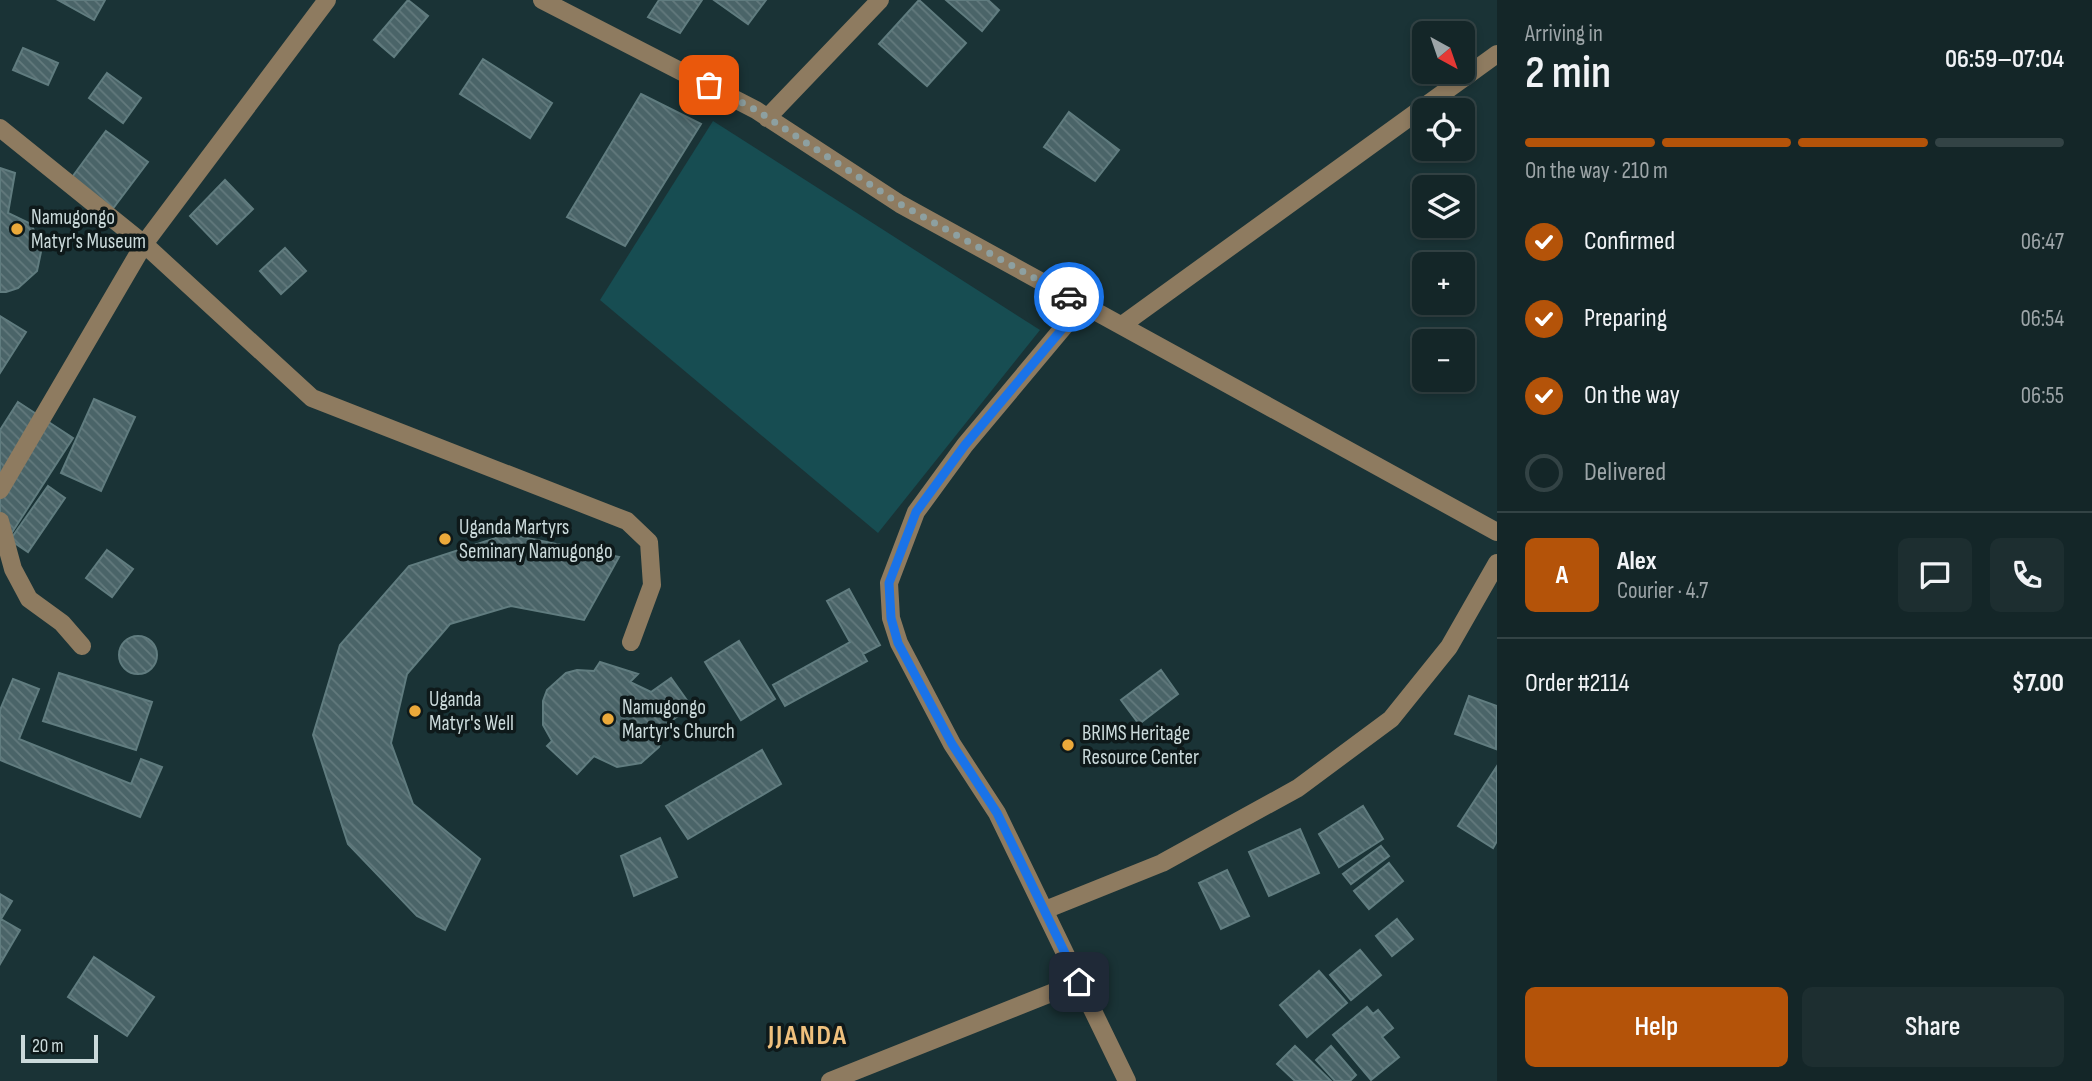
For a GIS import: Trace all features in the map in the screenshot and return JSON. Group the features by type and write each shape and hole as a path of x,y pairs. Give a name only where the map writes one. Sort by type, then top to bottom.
{"street":[{"path":"0,490 144,244 327,0"},
{"path":"542,0 686,72 768,118 900,204 1497,532"},
{"path":"768,118 880,0"},
{"path":"1122,325 1497,54"},
{"path":"0,128 144,244 312,398 627,520 649,542 652,585 631,642"},
{"path":"1083,304 965,445 916,512 889,583 891,618 898,643 952,744 997,813 1127,1081"},
{"path":"0,521 13,569 29,599 62,623 82,646"},
{"path":"1045,910 1162,863 1286,794 1391,719 1449,647 1497,563"},
{"path":"830,1081 1079,982"}],"shaded area":[{"path":"713,121 1040,330 878,533 600,300"}],"building":[{"path":"58,0 105,0 94,20"},
{"path":"408,0 428,16 394,57 374,40"},
{"path":"659,0 702,0 680,33 648,17"},
{"path":"714,0 766,0 748,24"},
{"path":"919,0 966,43 927,86 879,44"},
{"path":"946,0 988,0 999,10 982,31"},
{"path":"23,48 58,63 48,85 13,70"},
{"path":"483,59 552,103 530,138 460,94"},
{"path":"107,73 141,98 123,123 89,98"},
{"path":"641,94 701,124 625,246 567,217"},
{"path":"1069,112 1119,150 1095,181 1044,147"},
{"path":"106,131 148,162 111,211 70,180"},
{"name":"Namugongo Matyr's Museum","path":"0,168 15,173 8,213 31,224 42,247 37,271 18,288 6,292 0,292"},
{"path":"225,180 253,209 217,244 190,216"},
{"path":"285,248 306,271 281,294 260,271"},
{"path":"0,316 26,332 0,373"},
{"path":"94,399 135,417 101,491 61,473"},
{"path":"18,402 73,438 0,551 0,430"},
{"path":"48,486 65,498 28,552 10,540"},
{"path":"508,534 619,557 584,620 511,606 450,624 407,674 391,743 413,804 480,859 445,930 417,916 348,844 313,735 340,645 409,566"},
{"path":"107,550 133,569 112,597 86,578"},
{"path":"849,589 880,645 863,654 867,661 785,706 773,685 850,642 827,601"},
{"path":"138,636 151,642 157,655 151,668 138,674 125,668 119,655 125,642"},
{"path":"739,641 775,699 741,720 705,662"},
{"name":"Namugongo Martyr's Church","path":"600,662 638,674 630,682 651,692 671,678 691,706 666,725 659,747 641,763 617,767 594,756 577,774 547,746 552,741 543,725 543,701 547,690 566,673 577,670 594,671"},
{"path":"1161,670 1178,694 1139,724 1121,700"},
{"path":"59,673 152,702 136,750 43,721"},
{"path":"13,679 39,689 19,739 131,784 141,759 162,767 140,817 0,760 0,710"},
{"path":"1469,696 1497,706 1496,749 1455,734"},
{"path":"762,750 781,784 688,839 666,806"},
{"path":"1497,766 1497,841 1493,848 1458,826"},
{"path":"1363,806 1383,839 1339,867 1319,834"},
{"path":"1300,829 1319,873 1269,896 1249,852"},
{"path":"660,838 677,877 634,896 621,856"},
{"path":"1381,846 1389,856 1351,884 1343,874"},
{"path":"1389,863 1403,881 1369,909 1354,891"},
{"path":"1227,870 1249,916 1221,929 1199,883"},
{"path":"0,894 12,901 1,919 20,930 0,964"},
{"path":"1397,919 1413,939 1392,956 1376,936"},
{"path":"1360,950 1381,975 1351,1000 1330,975"},
{"path":"94,957 154,997 127,1036 68,997"},
{"path":"1319,971 1347,1003 1307,1037 1280,1005"},
{"path":"1367,1007 1373,1014 1378,1010 1393,1028 1382,1037 1399,1057 1371,1080 1333,1035"},
{"path":"1295,1046 1331,1081 1295,1081 1277,1064"},
{"path":"1331,1046 1356,1075 1350,1081 1335,1081 1316,1060"}],"way so far":[{"path":"709,85 756,110 900,204 1069,297"}],"place":[{"name":"Namugongo Matyr's Museum","path":"17,229"},
{"name":"Uganda Martyrs Seminary Namugongo","path":"445,539"},
{"name":"Uganda Matyr's Well","path":"415,711"},
{"name":"Namugongo Martyr's Church","path":"608,719"},
{"name":"BRIMS Heritage Resource Center","path":"1068,745"}],"district":[{"name":"JJANDA","path":"808,1035"}],"route":[{"path":"1069,297 1083,304 965,445 916,512 889,583 891,618 898,643 952,744 997,813 1079,982"}]}
